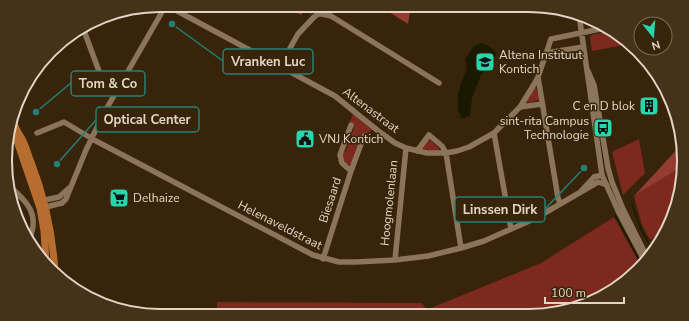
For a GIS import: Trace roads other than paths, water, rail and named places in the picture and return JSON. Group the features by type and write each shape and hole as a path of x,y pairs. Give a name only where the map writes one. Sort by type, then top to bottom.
{"main road":[{"path":"16,129 17,141 42,204 53,247 54,265"},
{"path":"42,204 45,254"}],"street":[{"path":"42,204 62,203 66,199 70,186 114,91 162,12"},
{"name":"Altenastraat","path":"179,12 334,96 395,143 406,148 427,153 446,153 469,147 494,133 520,107 538,77 550,39 581,33"},
{"path":"280,66 298,34 316,16 324,14 331,16 439,82"},
{"path":"580,21 602,175 606,176 642,256"},
{"path":"581,33 598,29"},
{"path":"85,33 103,82 114,91"},
{"path":"546,53 583,47"},
{"path":"586,67 594,85 608,168 609,183"},
{"path":"538,77 560,204"},
{"path":"520,107 542,104"},
{"name":"Helenaveldstraat","path":"37,133 64,122 92,139 313,255 323,259 345,262 395,260 428,256 461,248 484,241 536,218 598,182 609,183"},
{"name":"Biesaard","path":"351,125 340,155 342,163 352,171"},
{"path":"494,133 512,229"},
{"path":"417,151 429,134 442,146 446,153 461,248"},
{"name":"Biesaard","path":"323,259 364,136"},
{"name":"Hoogmolenlaan","path":"395,260 406,148"},
{"name":"Helenaveldstraat","path":"581,191 594,177 602,175"},
{"path":"16,192 25,201 33,213 34,218 32,235"},
{"path":"617,202 645,253"}],"waterway":[{"path":"599,136 603,161"},
{"path":"632,204 641,229 650,246"},
{"path":"615,215 639,259"}],"place":[{"name":"Vranken Luc","path":"172,24"},
{"name":"Altena Instituut Kontich","path":"485,62"},
{"name":"C en D blok","path":"649,106"},
{"name":"Tom & Co","path":"36,112"},
{"name":"sint-rita Campus Technologie","path":"603,128"},
{"name":"VNJ Kontich","path":"305,139"},
{"name":"Optical Center","path":"57,164"},
{"name":"Linssen Dirk","path":"584,168"},
{"name":"Delhaize","path":"119,198"}]}
